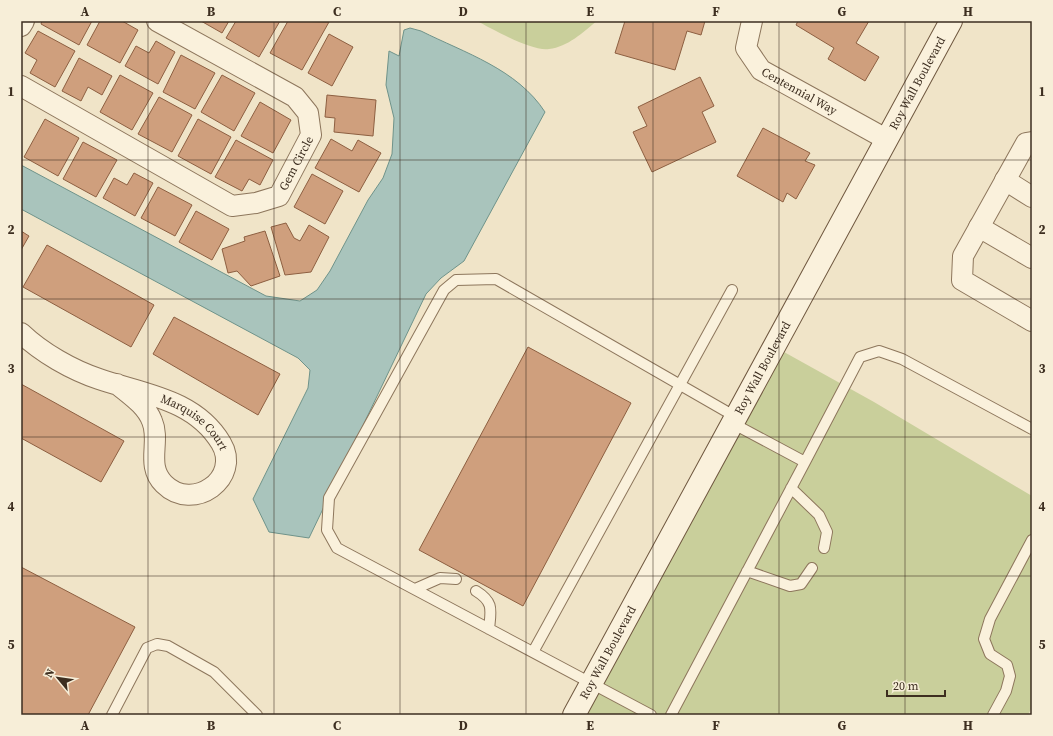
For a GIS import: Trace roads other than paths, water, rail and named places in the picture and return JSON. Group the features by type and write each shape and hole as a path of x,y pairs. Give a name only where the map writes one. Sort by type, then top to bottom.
{"street":[{"path":"21,26 24,21"},
{"name":"Gem Circle","path":"21,86 232,206 256,203 279,196 311,135 308,113 295,97 156,21"},
{"name":"Centennial Way","path":"752,21 746,48 761,70 886,139"},
{"name":"Roy Wall Boulevard","path":"574,715 951,21"},
{"path":"1032,142 1026,143 963,256 962,280 1032,322"},
{"path":"1005,180 1032,197"},
{"path":"979,227 1032,258"},
{"name":"Marquise Court","path":"21,333 65,363 98,378 169,400 190,410 217,435 225,450 227,460 225,470 212,489 203,493 184,494 178,493 164,484 153,464 155,433 153,422 148,411 117,384"}],"lane":[{"path":"651,715 337,548 327,530 329,498 444,290 456,280 496,279 680,385 734,420 805,462"},
{"path":"533,652 732,290"},
{"path":"671,715 860,357 879,351 902,358 1032,429"},
{"path":"791,488 819,515 827,532 824,548"},
{"path":"993,715 1006,691 1010,676 1007,665 990,654 984,639 990,619 1032,540"},
{"path":"747,571 790,586 801,584 812,568"},
{"path":"415,589 440,578 456,580"},
{"path":"476,591 486,598 491,607 489,629"},
{"path":"112,715 147,648 157,644 168,646 214,672 257,715"}],"water":[{"path":"410,28 421,31 472,55 505,73 520,84 545,112 464,261 441,278 426,294 309,538 269,532 253,499 308,388 310,370 298,358 21,209 21,165 266,296 300,301 317,290 330,271 368,200 383,178 392,154 394,118 386,85 389,51 399,56 404,30"}]}
